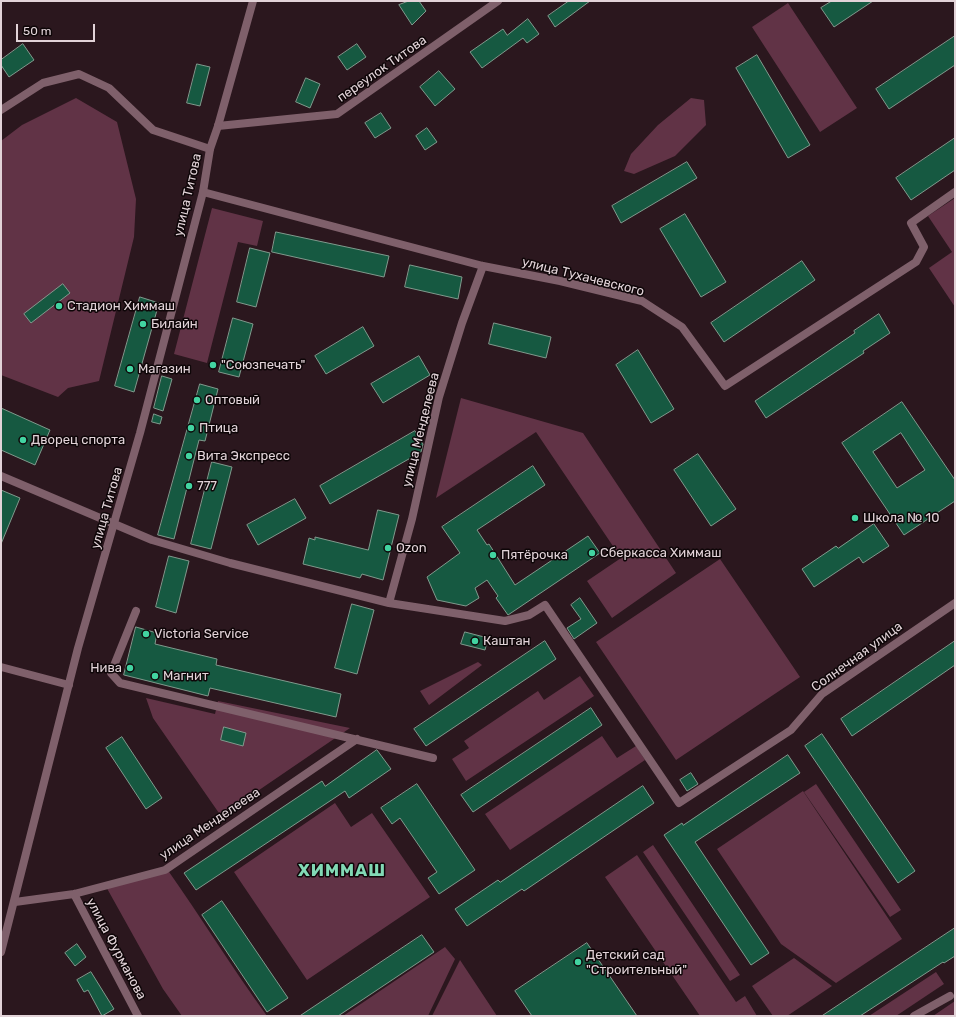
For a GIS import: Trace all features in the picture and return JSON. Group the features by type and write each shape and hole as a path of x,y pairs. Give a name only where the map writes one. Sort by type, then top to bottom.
{"street":[{"name":"улица Титова","path":"1,952 15,902 69,685 115,524 203,192 210,149 218,126 253,1"},
{"name":"переулок Титова","path":"218,126 337,114 498,1"},
{"path":"1,110 43,83 79,74 109,88 154,130 210,149"},
{"name":"улица Тухачевского","path":"203,192 483,266 560,281 642,301 682,327 725,386 916,262 924,247 911,223 955,192"},
{"name":"улица Менделеева","path":"389,603 412,519 439,397 462,322 483,266"},
{"path":"1,476 152,540 230,563 389,603"},
{"name":"Солнечная улица","path":"389,603 505,621 529,615 545,605 679,803 791,730 822,694 955,604"},
{"path":"136,611 111,673 120,683 433,758"},
{"path":"1,667 69,685"},
{"name":"улица Менделеева","path":"15,902 74,894 165,870 357,739"},
{"name":"улица Фурманова","path":"74,894 138,1016"},
{"path":"914,1016 950,996"}],"shaded area":[{"path":"788,3 857,108 820,132 752,27"},
{"name":"Стадион Химмаш","path":"76,98 117,122 136,199 134,237 99,381 68,388 58,397 1,375 1,141 22,125"},
{"path":"691,98 704,100 706,125 675,156 634,174 624,171 631,154 658,125"},
{"path":"955,198 955,307 929,268 952,252 928,216"},
{"path":"212,208 263,221 257,246 238,242 207,363 174,354"},
{"path":"461,398 583,433 676,573 612,618 587,581 621,558 536,432 436,498"},
{"path":"720,559 800,677 676,760 596,642"},
{"path":"478,662 482,665 429,705 420,691"},
{"path":"580,676 594,696 466,781 452,759 469,748 464,741 538,691 544,700"},
{"path":"146,698 215,714 218,701 350,728 221,816 153,718"},
{"path":"602,736 617,758 636,746 645,760 510,850 485,814"},
{"path":"816,784 901,910 890,917 804,792"},
{"path":"803,791 902,939 836,983 781,944 717,849"},
{"path":"335,803 351,827 372,813 430,897 307,980 234,872"},
{"path":"653,845 740,975 730,981 643,852"},
{"path":"637,855 736,1002 745,996 757,1016 700,1016 605,877"},
{"path":"167,869 241,980 267,1016 182,1016 163,989 104,883"},
{"path":"445,947 455,959 428,1016 343,1016"},
{"path":"794,958 832,986 787,1016 773,1016 752,986"},
{"path":"460,960 497,1016 432,1016"},
{"path":"936,972 944,984 896,1016 869,1016"},
{"path":"955,1001 955,1016 933,1016"}],"building":[{"path":"409,1 419,1 426,11 412,25 399,5"},
{"path":"569,1 590,1 555,27 548,16"},
{"path":"832,1 873,1 834,27 821,8"},
{"path":"528,19 539,34 527,43 523,38 482,68 470,52 503,29 507,35"},
{"path":"955,36 955,65 889,109 876,89"},
{"path":"23,44 34,60 9,77 1,65 1,60"},
{"path":"357,44 366,57 347,70 338,57"},
{"path":"757,55 810,145 788,158 736,68"},
{"path":"197,64 210,67 200,106 187,103"},
{"path":"439,71 455,89 435,106 420,87"},
{"path":"306,78 320,84 310,108 296,102"},
{"path":"381,113 391,128 375,138 365,123"},
{"path":"427,128 437,142 425,150 416,136"},
{"path":"955,138 955,170 911,200 896,178"},
{"path":"687,162 697,178 621,223 612,206"},
{"path":"685,214 726,282 701,297 660,229"},
{"path":"276,232 389,256 384,277 272,252"},
{"path":"250,248 270,253 256,307 237,302"},
{"path":"802,261 815,280 724,342 711,323"},
{"path":"410,265 462,277 458,299 405,287"},
{"path":"63,284 70,293 31,323 24,314"},
{"path":"140,297 159,303 134,392 115,386"},
{"path":"879,314 890,333 863,351 864,353 766,418 755,401 855,333 854,331"},
{"path":"233,318 253,324 239,377 219,372"},
{"path":"494,323 551,337 546,358 489,344"},
{"path":"363,327 374,346 326,374 315,356"},
{"path":"638,350 674,409 651,423 616,365"},
{"path":"419,356 430,375 383,403 371,384"},
{"path":"162,376 172,379 163,411 154,408"},
{"path":"200,384 218,389 205,441 199,440 174,539 158,535"},
{"path":"902,402 955,480 955,501 904,535 842,443","holes":["901,433 925,470 897,488 873,452"]},
{"name":"Дворец спорта","path":"1,408 50,430 35,465 1,450"},
{"path":"154,414 162,417 160,424 152,422"},
{"path":"415,431 423,444 421,452 330,504 320,486"},
{"path":"698,454 736,509 711,526 674,470"},
{"path":"212,462 232,467 211,549 191,544"},
{"path":"533,466 545,485 477,530 487,545 489,544 515,585 588,536 600,553 508,615 496,598 498,596 487,580 475,588 479,598 466,606 437,600 427,577 460,553 442,527"},
{"path":"1,490 20,498 1,544"},
{"path":"295,499 306,518 258,545 247,525"},
{"path":"378,510 399,515 383,580 362,574 360,578 303,564 309,538 315,540 315,537 368,550"},
{"path":"874,524 889,546 863,563 859,557 814,587 802,569 836,546 838,548"},
{"path":"169,556 189,561 176,613 156,607"},
{"path":"580,598 597,623 574,639 567,628 581,619 571,605"},
{"path":"352,604 374,610 357,674 335,668"},
{"path":"136,627 157,633 155,644 217,659 216,665 341,694 336,717 210,688 208,696 124,675"},
{"name":"Каштан","path":"465,632 488,638 485,650 461,644"},
{"path":"545,641 556,659 426,746 414,729"},
{"path":"955,641 955,665 852,736 841,719"},
{"path":"591,708 602,725 473,812 461,795"},
{"path":"224,727 246,733 243,746 221,740"},
{"path":"822,734 915,871 898,883 805,746"},
{"path":"122,737 162,798 146,809 106,748"},
{"path":"377,750 391,769 349,798 345,791 196,890 184,873 322,781 325,786"},
{"path":"788,755 800,773 695,842 769,953 751,965 664,835 682,823 683,825"},
{"path":"691,773 698,784 687,791 680,780"},
{"path":"417,784 475,870 439,894 428,878 437,872 400,818 392,824 381,808"},
{"path":"643,786 654,803 524,891 522,889 467,926 455,909 498,880 500,882"},
{"path":"222,901 288,998 267,1012 202,915"},
{"path":"955,928 955,956 944,963 943,962 860,1016 822,1016"},
{"path":"422,935 434,952 338,1016 300,1016"},
{"path":"587,943 637,1016 532,1016 515,991"},
{"path":"77,944 86,957 75,966 65,953"},
{"path":"91,972 114,1009 102,1016 88,990 84,992 77,980"}],"place":[{"name":"Стадион Химмаш","path":"59,306"},
{"name":"Билайн","path":"143,324"},
{"name":"\"Союзпечать\"","path":"213,365"},
{"name":"Магазин","path":"130,369"},
{"name":"Оптовый","path":"197,400"},
{"name":"Птица","path":"191,428"},
{"name":"Дворец спорта","path":"23,440"},
{"name":"Вита Экспресс","path":"189,456"},
{"name":"777","path":"189,486"},
{"name":"Школа № 10","path":"855,518"},
{"name":"Ozon","path":"388,548"},
{"name":"Сберкасса Химмаш","path":"592,553"},
{"name":"Пятёрочка","path":"493,555"},
{"name":"Victoria Service","path":"146,634"},
{"name":"Каштан","path":"475,641"},
{"name":"Нива","path":"130,668"},
{"name":"Магнит","path":"155,676"},
{"name":"Детский сад \"Строительный\"","path":"578,962"}],"district":[{"name":"ХИММАШ","path":"342,871"}]}
